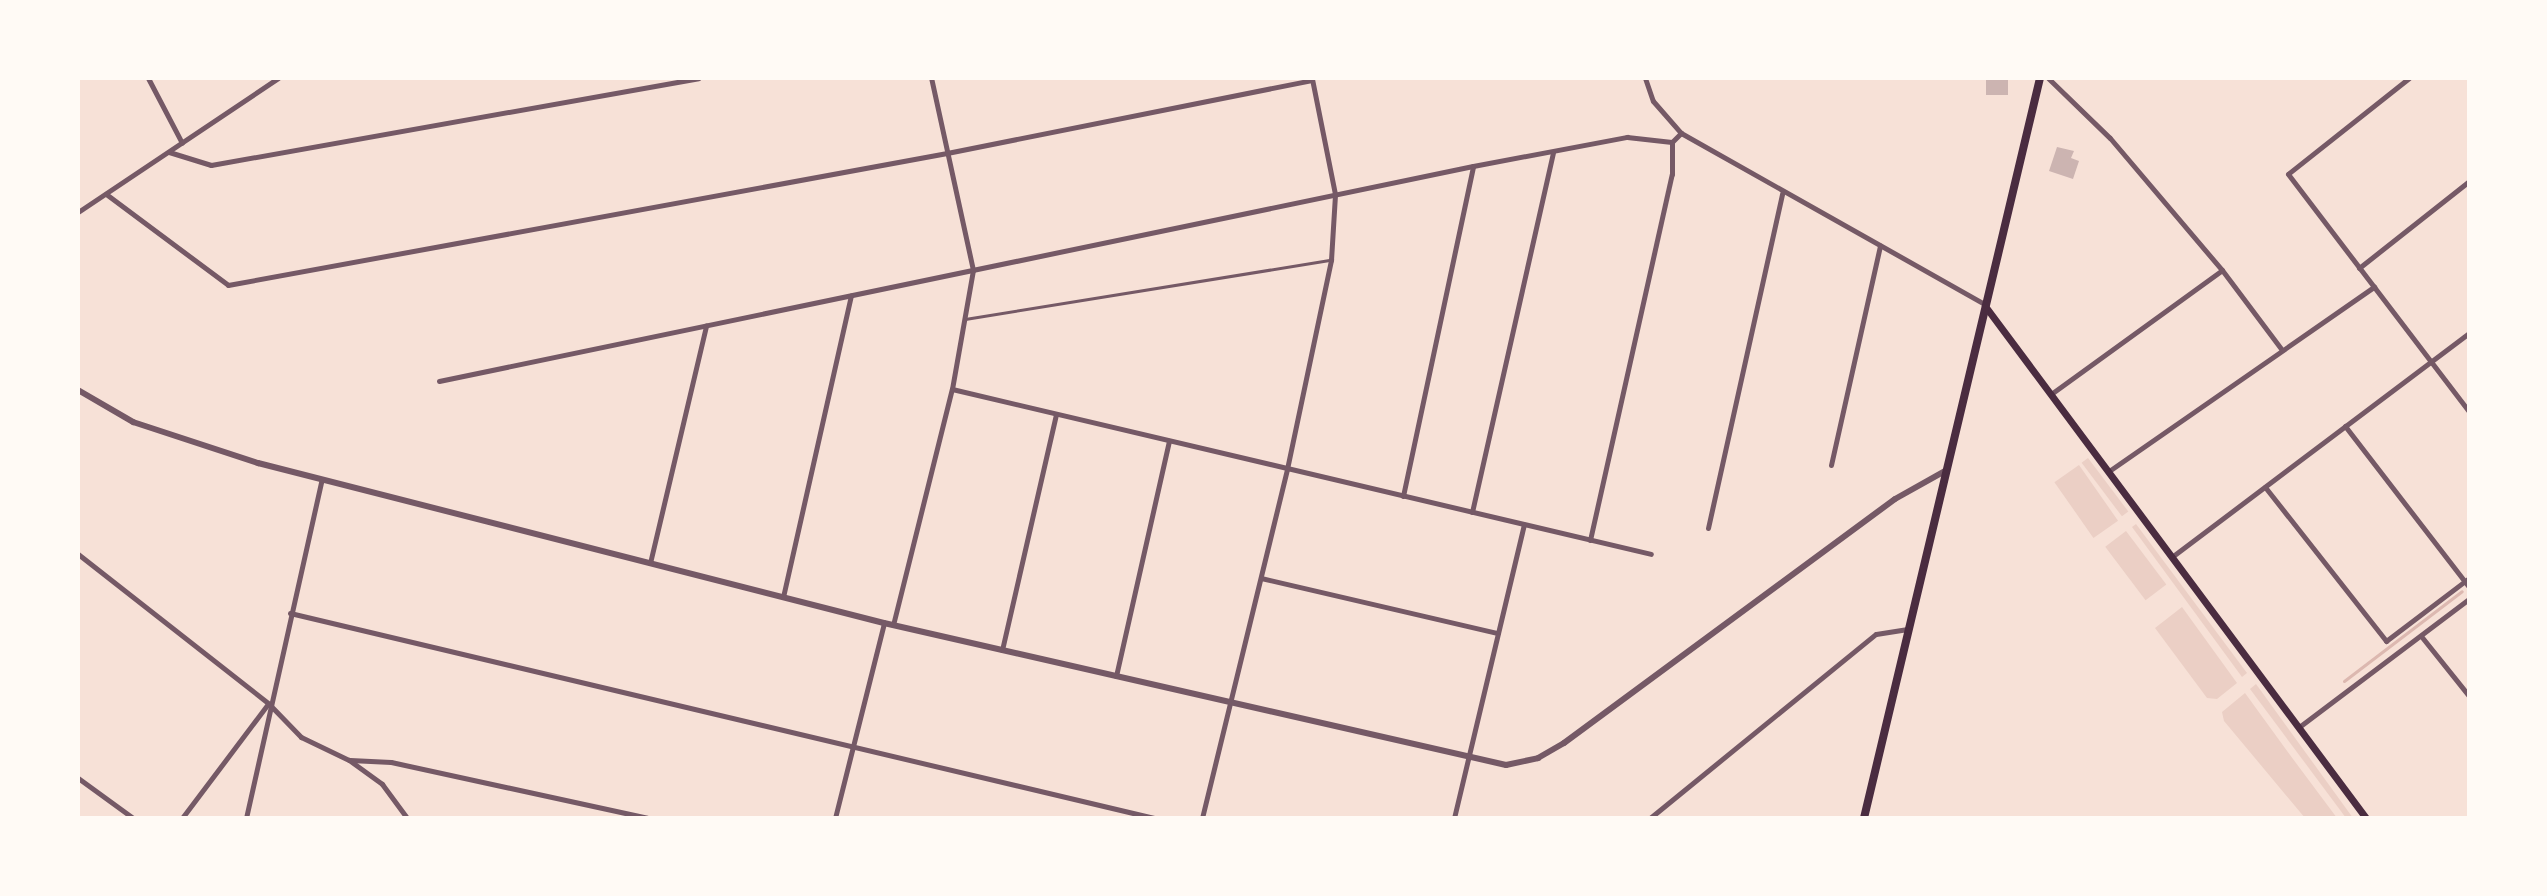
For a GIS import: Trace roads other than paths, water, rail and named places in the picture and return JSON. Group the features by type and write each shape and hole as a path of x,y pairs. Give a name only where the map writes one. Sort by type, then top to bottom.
{"main road":[{"path":"1864,818 2040,78"},
{"path":"1984,304 2366,818"}],"street":[{"path":"148,78 182,143"},
{"path":"78,212 278,78"},
{"path":"169,152 211,165 698,78"},
{"path":"893,625 952,389 973,270 931,78"},
{"path":"1645,78 1653,101 1681,133 1782,193 1984,304"},
{"path":"2048,78 2110,138 2222,270 2282,350"},
{"path":"2409,78 2288,174 2469,412"},
{"path":"106,194 228,285 947,153 1312,79 1335,194 1331,260 1287,469 1227,701 1202,818"},
{"path":"1590,540 1672,174 1672,142 1681,133"},
{"path":"439,381 1473,166 1627,137 1672,142"},
{"path":"1472,512 1553,153"},
{"path":"1403,496 1473,166"},
{"path":"2359,268 2469,181"},
{"path":"1708,528 1782,193"},
{"path":"1831,465 1880,245"},
{"path":"2051,394 2222,270"},
{"path":"2109,471 2374,287"},
{"path":"783,597 851,296"},
{"path":"650,563 706,326"},
{"path":"2173,556 2469,333"},
{"path":"952,389 1651,554"},
{"path":"78,390 142,425 322,479 884,623 1468,759 1506,765 1538,758 1564,743 1890,502 1945,471"},
{"path":"1002,650 1056,415"},
{"path":"2265,487 2386,641 2468,582 2345,426"},
{"path":"1116,676 1169,441"},
{"path":"246,818 269,704 322,479"},
{"path":"1454,818 1524,525"},
{"path":"78,554 269,704 301,737 349,760 382,784 408,816"},
{"path":"1261,578 1498,633"},
{"path":"2299,727 2469,599"},
{"path":"290,613 1154,818"},
{"path":"835,818 884,623"},
{"path":"1650,818 1876,634 1908,629"},
{"path":"2421,636 2469,696"},
{"path":"182,818 269,704"},
{"path":"349,760 391,762 647,818"},
{"path":"78,778 133,818"}],"lane":[{"path":"965,319 1331,260"}],"waterway":[{"path":"2344,681 2462,591"}]}
